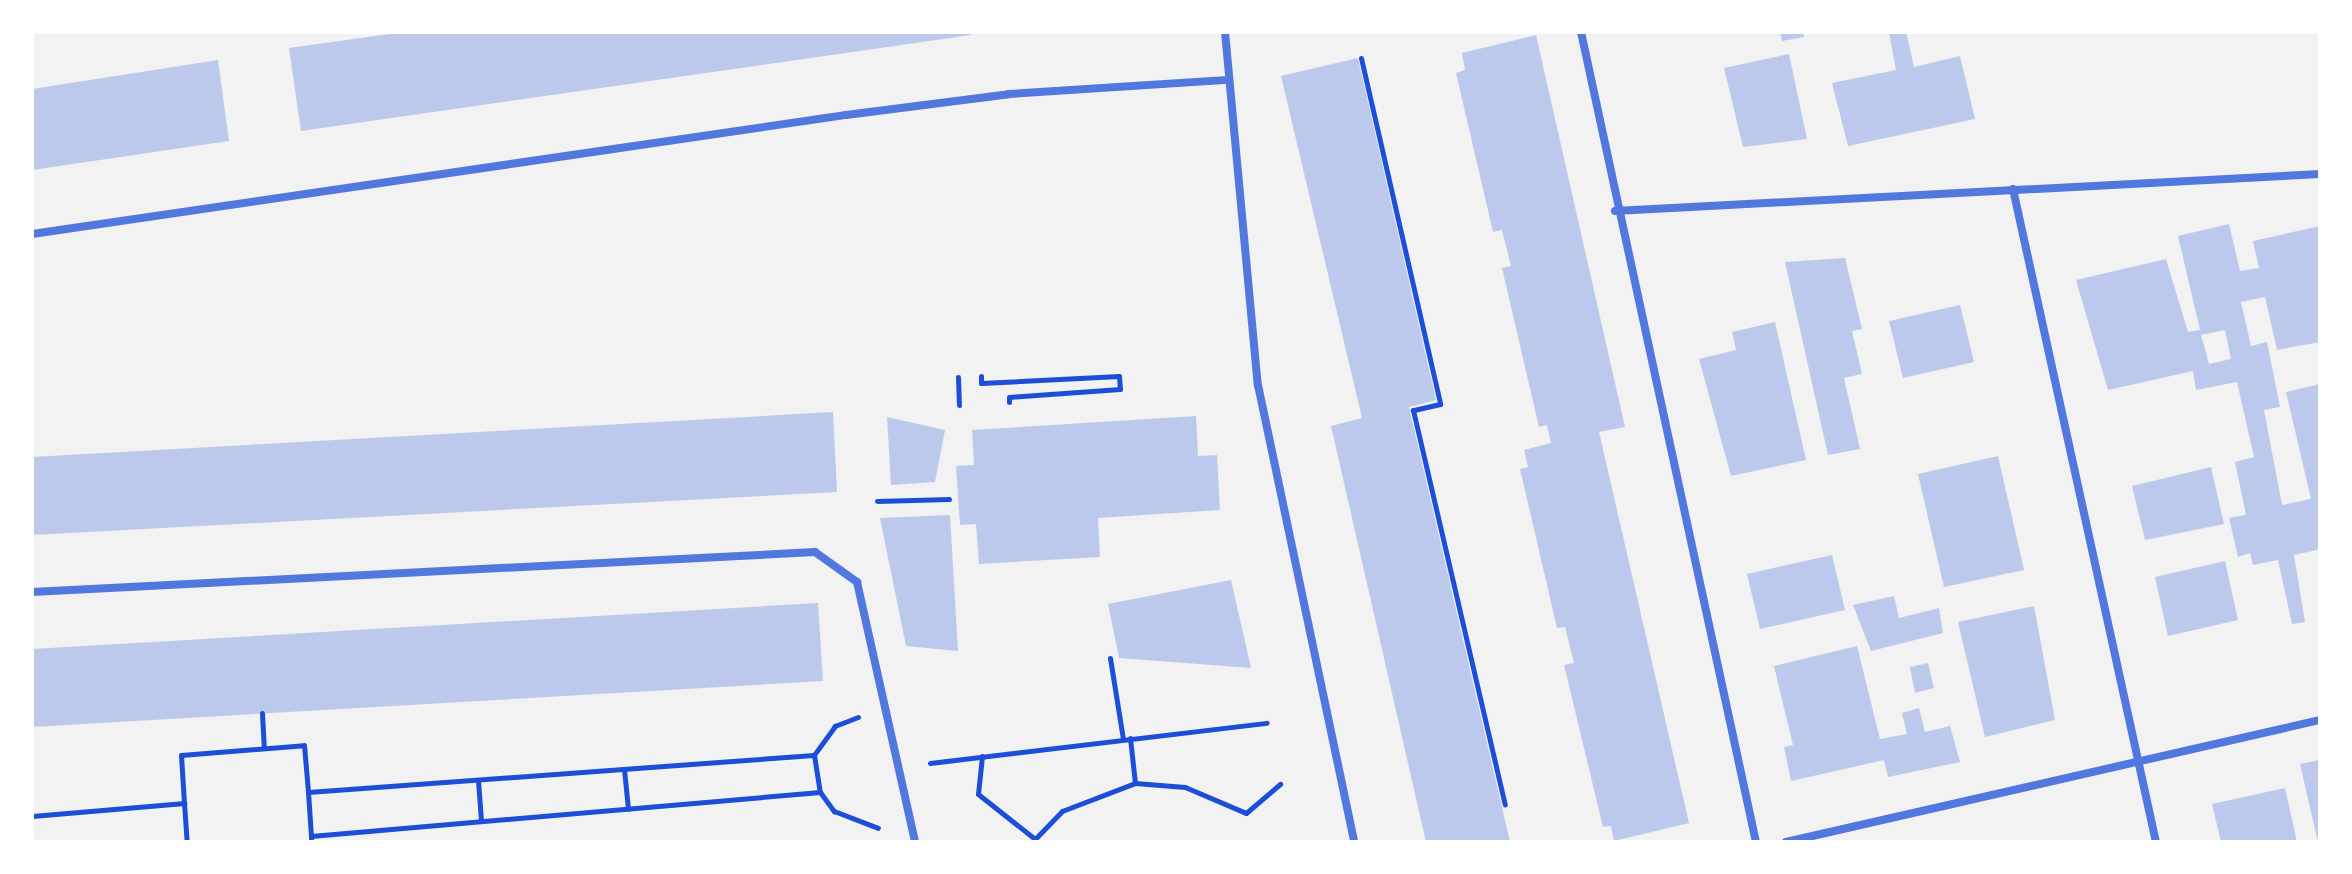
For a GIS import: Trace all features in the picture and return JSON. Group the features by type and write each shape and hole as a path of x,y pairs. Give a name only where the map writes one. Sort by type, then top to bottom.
{"street":[{"path":"1225,32 1260,401 1354,842"},
{"path":"1581,32 1615,211 1756,842"},
{"path":"32,234 1009,94 1228,80"},
{"path":"1615,211 2320,174"},
{"path":"2013,189 2156,842"},
{"path":"32,592 815,552 857,582 915,842"},
{"path":"1786,842 2320,720"}],"path":[{"path":"1361,58 1440,404 1413,410 1505,804"},
{"path":"981,376 981,383 1119,376 1120,389 1009,397 1009,402"},
{"path":"958,377 959,405"},
{"path":"877,501 949,499"},
{"path":"1110,658 1123,739"},
{"path":"262,713 264,749"},
{"path":"858,717 835,726 814,755 820,792 834,811 878,828"},
{"path":"930,763 1267,723"},
{"path":"1130,738 1135,783"},
{"path":"187,842 181,755 304,745 311,839 820,792"},
{"path":"308,792 814,755"},
{"path":"982,756 978,794 1035,839 1062,811 1135,783 1185,787 1246,813 1280,784"},
{"path":"624,769 628,809"},
{"path":"478,780 481,821"},
{"path":"32,816 184,803"}],"building":[{"path":"404,32 970,32 971,35 301,131 289,48"},
{"path":"1780,32 1803,32 1804,37 1782,41"},
{"path":"1889,32 1906,32 1914,67 1960,56 1975,119 1848,146 1832,83 1896,70"},
{"path":"1536,35 1625,427 1599,432 1689,823 1614,841 1611,826 1603,827 1564,665 1574,663 1565,627 1557,628 1520,469 1528,467 1524,450 1551,443 1547,425 1539,427 1502,268 1511,266 1502,230 1493,232 1456,73 1465,70 1462,53"},
{"path":"1789,54 1807,139 1743,147 1724,68"},
{"path":"1358,58 1436,400 1409,407 1510,842 1426,842 1331,426 1362,418 1281,76"},
{"path":"218,60 229,141 32,170 32,89"},
{"path":"2229,224 2240,271 2259,268 2253,241 2320,226 2320,342 2277,350 2265,297 2241,302 2251,346 2267,342 2280,407 2264,410 2282,505 2311,499 2286,392 2320,384 2320,540 2317,550 2294,555 2305,622 2292,624 2278,560 2253,565 2250,553 2238,557 2229,518 2246,515 2235,462 2254,457 2237,382 2196,390 2193,371 2108,390 2076,280 2166,259 2188,332 2200,330 2178,236","holes":["2225,330 2231,359 2209,364 2201,335"]},
{"path":"1845,258 1862,329 1852,331 1862,374 1844,378 1860,449 1828,455 1785,262"},
{"path":"1960,305 1974,362 1903,378 1889,321"},
{"path":"1775,322 1806,460 1731,476 1699,359 1736,350 1732,332"},
{"path":"833,412 837,492 32,535 32,457"},
{"path":"1196,416 1198,456 1217,455 1220,510 1098,518 1100,557 979,564 976,524 960,525 956,466 974,465 972,430"},
{"path":"887,417 945,430 935,482 891,485"},
{"path":"1998,456 2024,570 1944,587 1918,474"},
{"path":"2211,467 2224,524 2145,540 2132,486"},
{"path":"950,515 958,651 906,646 880,518"},
{"path":"1832,555 1845,610 1760,629 1747,574"},
{"path":"2225,561 2238,620 2168,636 2155,577"},
{"path":"1231,580 1251,668 1119,658 1108,604"},
{"path":"1894,596 1899,618 1939,608 1943,633 1871,651 1853,605"},
{"path":"818,603 823,681 32,727 32,649"},
{"path":"2034,606 2055,720 1985,737 1958,622"},
{"path":"1857,646 1880,739 1907,734 1902,713 1919,708 1925,732 1950,726 1960,762 1888,777 1884,760 1791,781 1784,747 1793,745 1774,666"},
{"path":"1928,663 1934,688 1915,693 1910,667"},
{"path":"2320,760 2320,837 2317,838 2300,764"},
{"path":"2285,788 2297,842 2221,842 2212,804"}]}
